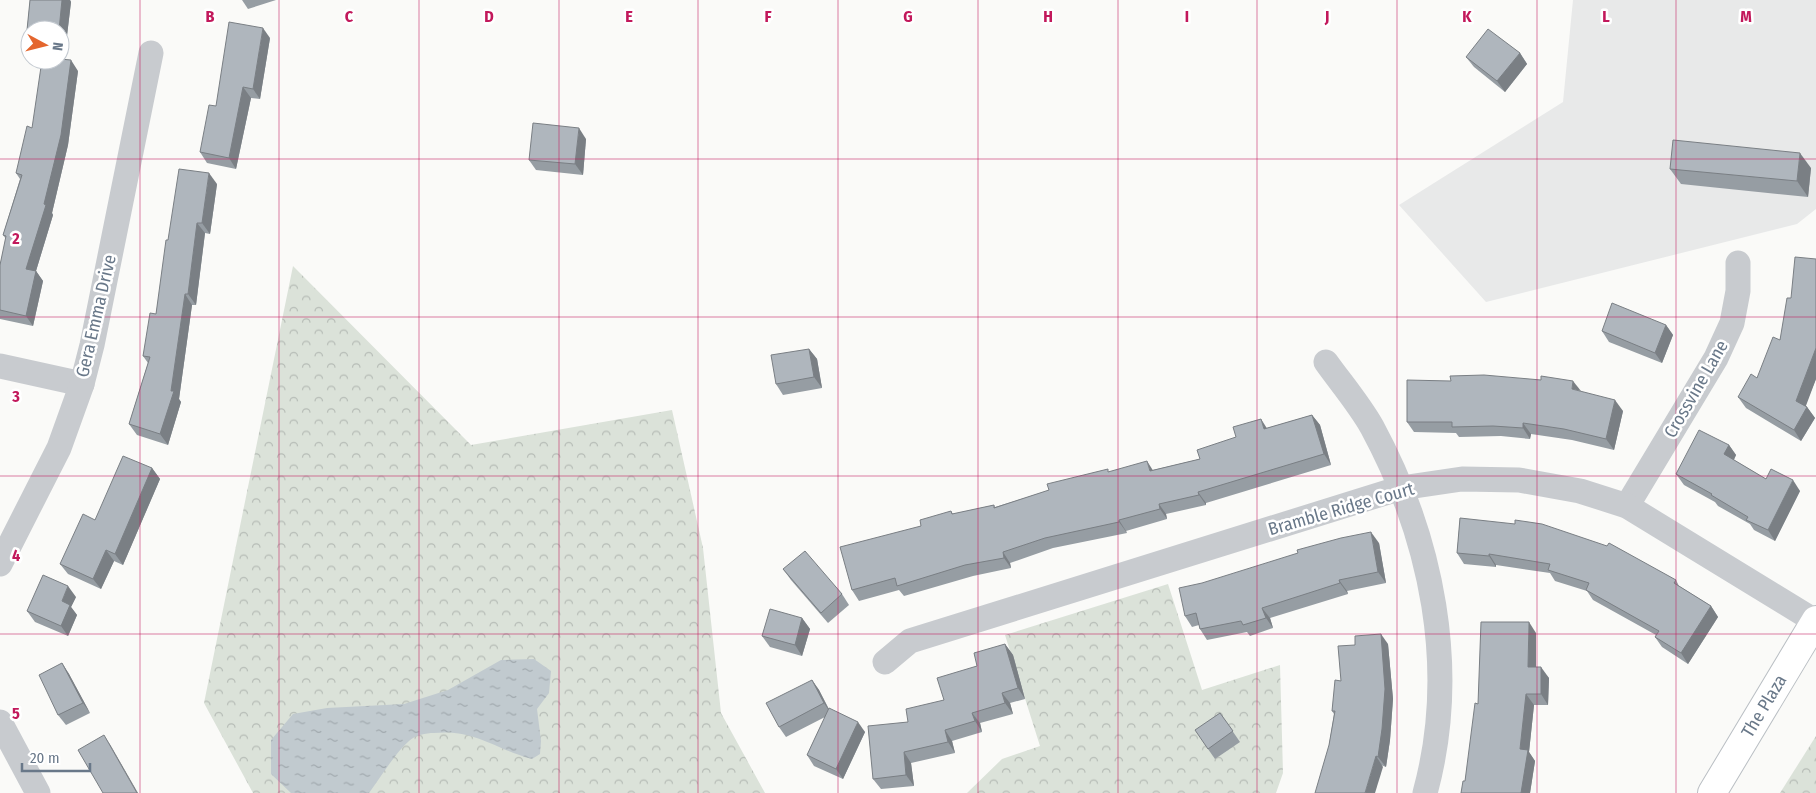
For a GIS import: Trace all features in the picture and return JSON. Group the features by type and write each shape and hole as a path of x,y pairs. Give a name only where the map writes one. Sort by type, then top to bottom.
{"street":[{"name":"Gera Emma Drive","path":"0,564 59,448 82,384 92,345 151,54"},
{"name":"Crossvine Lane","path":"1627,506 1716,358 1732,323 1738,291 1738,263"},
{"path":"1326,362 1371,426 1401,488 1425,557 1439,637 1439,716 1425,793"},
{"path":"0,366 82,384"},
{"name":"Bramble Ridge Court","path":"885,662 910,641 1401,488 1462,479 1519,480 1580,491 1627,506 1816,620"},
{"name":"The Plaza","path":"1712,793 1816,620"},
{"path":"0,722 38,793"}],"shaded area":[{"path":"1573,0 1816,0 1816,209 1797,224 1486,302 1399,205 1563,102"}],"green space":[{"path":"293,266 471,445 672,410 703,548 721,713 765,793 253,793 204,703"},
{"path":"1168,584 1202,690 1280,665 1283,773 1276,793 967,793 1002,759 1040,746 1005,635"},
{"path":"1816,736 1816,793 1780,793"}],"water":[{"path":"534,659 551,671 549,693 537,709 541,741 540,754 532,759 462,734 431,733 411,739 393,759 369,793 291,793 271,774 271,740 293,714 327,708 404,704 448,690 501,660"}],"building":[{"path":"30,0 62,0 60,20 28,20"},
{"path":"229,22 263,28 253,89 243,87 229,158 200,152 209,105 216,106"},
{"path":"1488,29 1520,53 1497,81 1466,57"},
{"path":"41,70 70,70 61,135 44,204 46,205 26,269 36,271 26,316 0,310 0,265 6,236 3,235 22,175 16,173 27,126 32,128"},
{"path":"533,123 579,128 575,164 529,160"},
{"path":"1673,140 1800,153 1797,181 1670,169"},
{"path":"179,169 209,173 202,223 197,223 188,294 185,294 171,391 174,391 160,434 129,424 150,357 143,356 150,313 156,314 166,240 168,240"},
{"path":"1795,257 1816,259 1816,348 1796,401 1807,407 1794,430 1738,397 1751,374 1757,378 1773,337 1780,340 1787,298 1791,298"},
{"path":"1612,303 1666,325 1655,353 1602,331"},
{"path":"809,349 814,377 776,384 771,355"},
{"path":"1484,375 1541,380 1541,376 1573,381 1572,389 1615,400 1606,439 1564,429 1523,423 1523,428 1493,426 1452,427 1452,422 1407,422 1407,380 1451,381 1450,376"},
{"path":"1312,415 1324,454 1198,492 1199,495 1159,504 1160,509 1119,520 1119,522 1045,538 1003,552 1004,558 965,565 897,586 895,578 852,590 840,547 921,526 920,520 951,511 952,514 994,505 994,508 1049,490 1047,484 1108,469 1108,472 1147,461 1150,471 1200,459 1197,450 1236,437 1233,427 1261,419 1264,429"},
{"path":"1699,430 1729,445 1724,454 1766,479 1771,469 1793,480 1768,530 1746,520 1748,517 1676,474"},
{"path":"123,456 152,468 115,554 106,550 93,579 60,564 83,514 95,520"},
{"path":"1460,518 1515,524 1515,520 1542,524 1607,546 1609,543 1676,580 1674,583 1711,606 1681,653 1655,637 1659,631 1586,590 1589,583 1548,570 1550,564 1489,554 1489,556 1457,553"},
{"path":"1371,532 1378,572 1339,580 1340,583 1262,608 1266,618 1243,625 1241,621 1200,629 1196,613 1185,616 1179,588 1202,583 1298,553 1297,550"},
{"path":"805,551 842,594 821,613 783,569"},
{"path":"43,575 68,586 62,601 70,605 61,626 27,611"},
{"path":"770,609 802,618 795,645 762,636"},
{"path":"1481,622 1529,622 1528,667 1541,667 1541,694 1526,694 1520,749 1528,750 1521,793 1461,793 1463,781 1465,781 1475,703 1478,704"},
{"path":"1381,634 1385,689 1382,729 1378,757 1376,756 1365,793 1315,793 1329,745 1335,711 1332,711 1335,680 1341,681 1338,646 1355,645 1355,636"},
{"path":"1005,644 1018,688 1002,693 1005,703 972,713 975,721 945,730 948,742 904,752 906,775 873,779 868,726 908,722 906,709 944,700 937,678 977,666 974,653"},
{"path":"62,663 83,703 58,715 39,675"},
{"path":"812,680 824,703 779,727 766,703"},
{"path":"829,708 858,722 836,769 807,755"},
{"path":"1220,713 1233,731 1208,749 1195,730"},
{"path":"104,735 137,793 103,793 78,750"}]}
